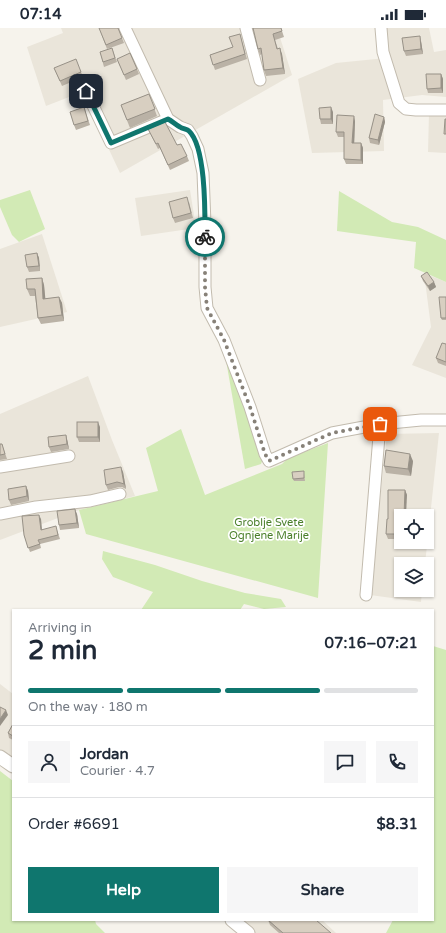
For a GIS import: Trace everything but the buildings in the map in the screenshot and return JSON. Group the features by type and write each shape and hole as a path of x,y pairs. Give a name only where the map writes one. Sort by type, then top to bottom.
{"street":[{"path":"125,28 168,119 180,127 188,130 198,149 203,174 205,287 207,308 224,340 250,407 265,454 269,461 332,433 380,424 421,420 446,420"},
{"path":"246,28 260,80"},
{"path":"381,28 383,52 399,103 406,109 446,110"},
{"path":"86,91 111,143 168,119"},
{"path":"366,595 380,424"},
{"path":"0,467 69,456"},
{"path":"0,514 36,507 90,501 120,494"},
{"path":"0,757 12,765"},
{"path":"233,921 248,933"}],"shaded area":[{"path":"61,28 277,28 292,75 120,173 82,92 46,106 27,47 63,33"},
{"path":"380,28 429,28 434,52 446,50 446,97 422,95 383,100 384,151 312,153 298,79 336,63 386,58"},
{"path":"429,113 446,114 446,153 428,152"},
{"path":"190,190 196,228 141,236 135,198"},
{"path":"42,234 67,312 0,327 0,249"},
{"path":"424,273 446,282 446,378 412,365 431,327"},
{"path":"88,376 135,496 79,510 0,540 0,414"},
{"path":"439,433 431,509 394,509 394,549 427,549 426,557 394,557 394,597 421,597 421,602 370,595 387,434"},
{"path":"0,684 12,693 12,762 0,752"},
{"path":"233,921 323,921 336,933 248,933"}],"green space":[{"path":"30,190 45,229 19,242 12,235 0,207 0,200"},
{"path":"339,191 392,222 418,227 446,240 446,282 414,268 416,242 337,231"},
{"path":"224,349 265,454 261,464 245,469"},
{"name":"Groblje Svete Ognjene Marije","path":"181,429 205,495 282,464 288,458 328,443 318,598 86,534 79,510 158,491 146,448"},
{"path":"103,551 155,565 202,581 245,593 281,599 286,607 264,609 244,604 241,609 142,609 153,592 113,577 102,559"},
{"path":"434,646 446,650 446,933 386,933 392,921 434,921"},
{"path":"0,771 12,780 12,921 95,921 96,924 105,933 0,933"}],"way so far":[{"path":"205,237 205,287 207,308 224,340 250,407 265,454 269,461 332,433 380,424"}],"route":[{"path":"86,91 111,143 168,119 180,127 188,130 198,149 203,174 205,237"}]}
